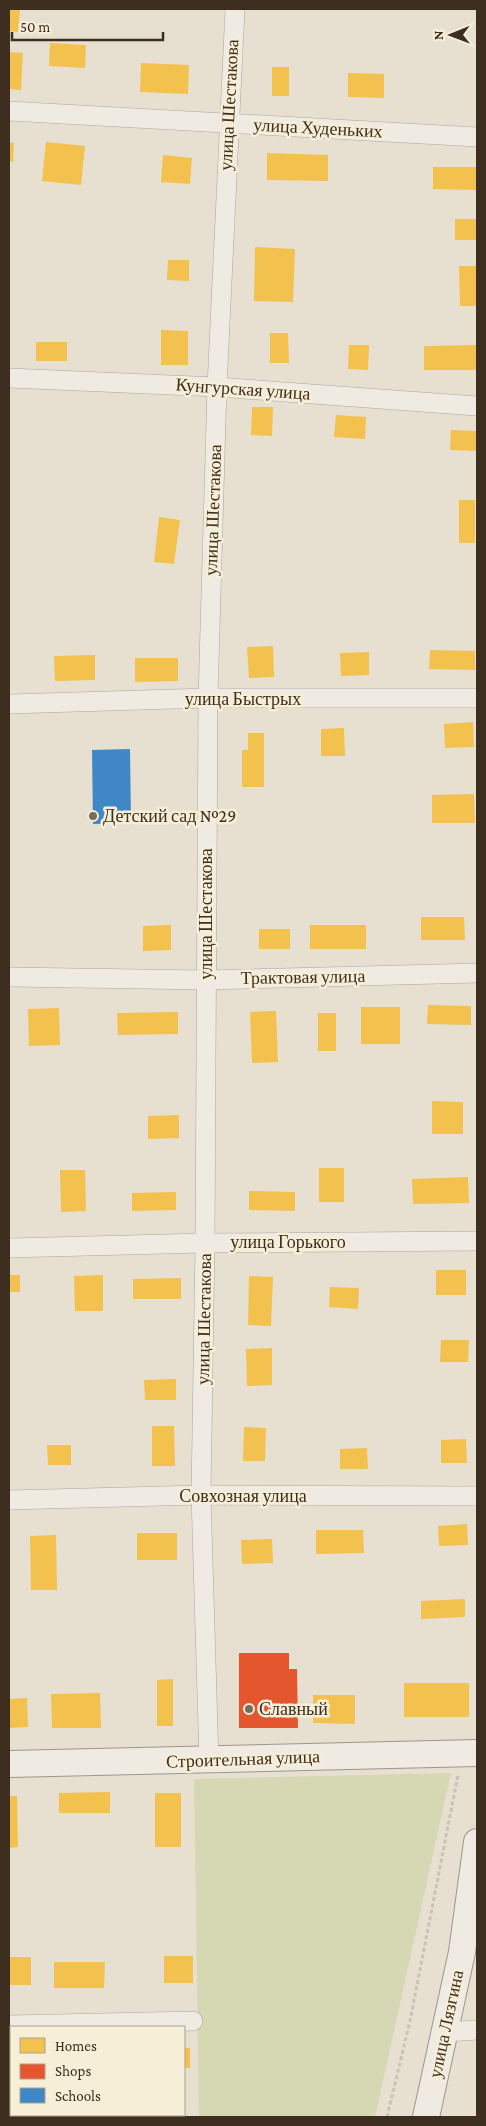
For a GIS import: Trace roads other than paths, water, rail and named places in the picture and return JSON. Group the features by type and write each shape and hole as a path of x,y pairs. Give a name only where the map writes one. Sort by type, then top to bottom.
{"street":[{"name":"улица Шестакова","path":"209,1761 201,1495 205,1243 208,698 217,387 228,123 235,9"},
{"name":"улица Худеньких","path":"9,111 477,136"},
{"name":"Кунгурская улица","path":"9,378 217,387 477,406"},
{"name":"улица Быстрых","path":"9,704 208,698 477,698"},
{"name":"Трактовая улица","path":"9,977 206,980 477,973"},
{"name":"улица Горького","path":"9,1248 205,1243 477,1241"},
{"name":"Совхозная улица","path":"9,1500 201,1495 477,1496"},
{"name":"Строительная улица","path":"9,1764 209,1761 470,1753"},
{"name":"улица Лязгина","path":"426,2117 462,1952 477,1842"},
{"path":"9,2025 193,2021"},
{"path":"445,2032 477,2030"}],"place":[{"name":"Детский сад №29","path":"93,816"},
{"name":"Славный","path":"249,1709"}]}
